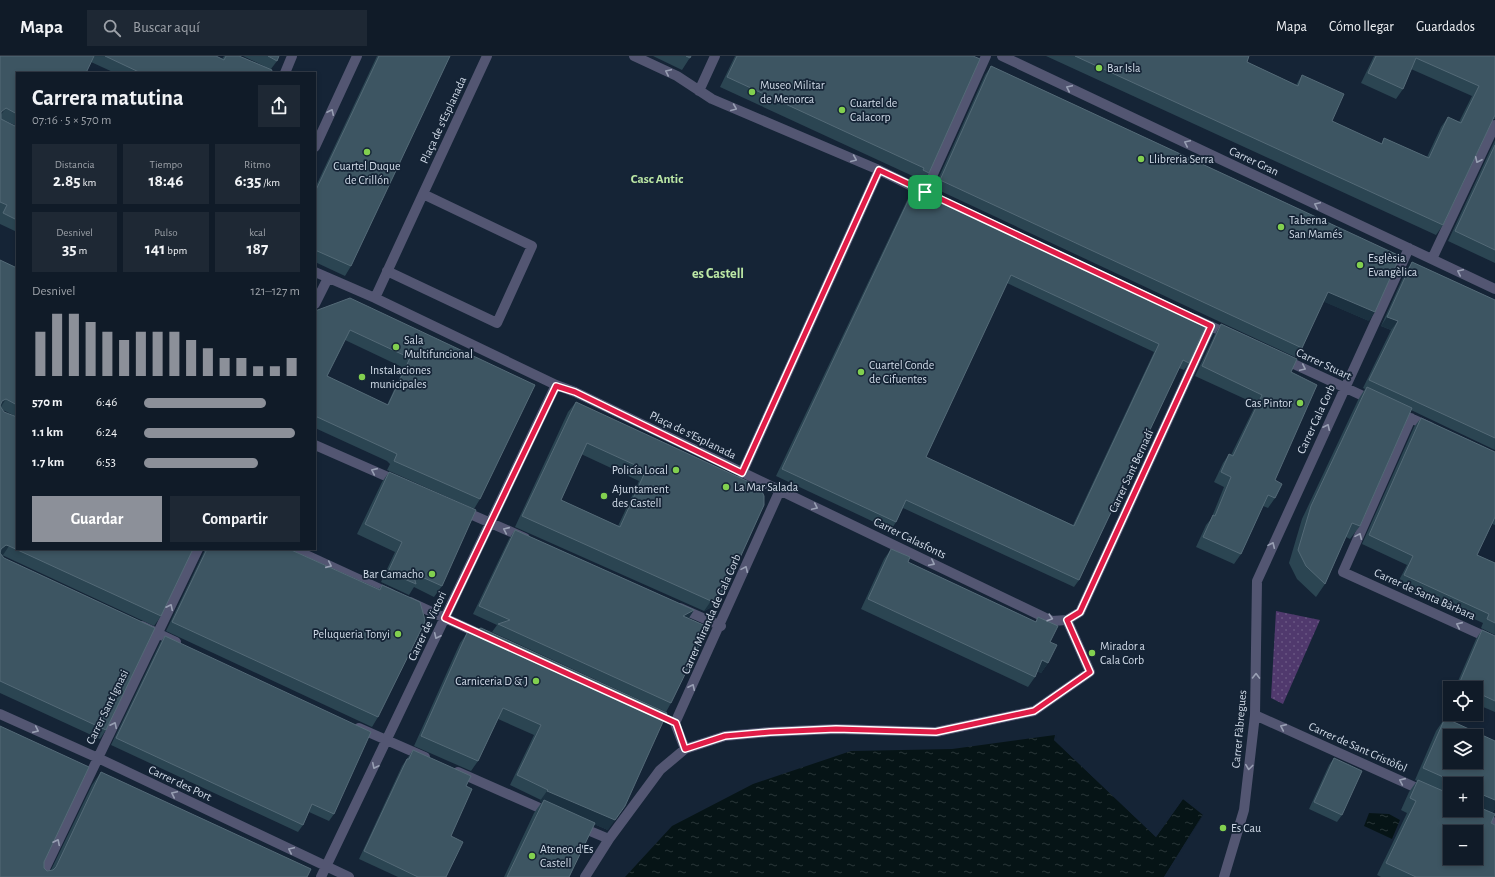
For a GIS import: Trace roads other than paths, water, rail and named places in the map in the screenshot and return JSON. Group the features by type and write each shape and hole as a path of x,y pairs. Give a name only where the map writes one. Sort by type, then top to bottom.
{"street":[{"path":"285,72 292,56"},
{"path":"316,145 357,56"},
{"name":"Plaça de s'Esplanada","path":"375,298 487,56"},
{"path":"634,56 677,76 712,99 879,170 939,199"},
{"path":"699,91 715,56"},
{"path":"925,192 986,56"},
{"name":"Carrer Gran","path":"1002,56 1495,288"},
{"path":"1432,259 1491,145 1495,125"},
{"name":"Plaça de s'Esplanada","path":"316,272 375,298 556,386 575,392 742,473 879,170"},
{"path":"387,271 496,323 532,246 423,194"},
{"name":"Carrer Cala Corb","path":"1257,581 1409,248"},
{"path":"316,302 328,278"},
{"path":"1182,313 1239,339"},
{"name":"Carrer Sant Bernadí","path":"1067,620 1080,612 1211,326"},
{"name":"Carrer Stuart","path":"1274,355 1439,431"},
{"name":"Carrer de Victori","path":"321,877 556,386"},
{"name":"Carrer de Santa Bàrbara","path":"1411,418 1343,572 1495,641"},
{"path":"316,445 404,484"},
{"name":"Carrer Calasfonts","path":"742,473 1052,621 1067,620"},
{"name":"Carrer Miranda de Cala Corb","path":"685,749 672,721 720,626 780,490"},
{"path":"454,507 533,542"},
{"name":"Carrer Sant Ignasi","path":"41,877 198,550"},
{"path":"295,550 495,641"},
{"name":"Carrer Fàbregues","path":"1224,877 1244,810 1255,715 1257,581"},
{"path":"670,603 720,626"},
{"path":"585,877 609,839 660,770 685,749 725,736 770,732 836,729 936,732 1034,711 1090,672 1067,620"},
{"path":"136,623 186,646"},
{"name":"Carrer des Port","path":"0,714 98,758 349,877"},
{"name":"Carrer de Sant Cristòfol","path":"1255,715 1443,800"},
{"path":"351,724 437,763"},
{"path":"451,769 609,839"},
{"path":"1482,817 1495,823"}],"water":[{"path":"1055,735 1054,740 1156,837 1183,799 1203,815 1164,877 625,877 672,826 753,784 851,751 952,749"},
{"path":"1369,813 1389,814 1400,820 1392,839 1364,826"}],"place":[{"name":"Bar Isla","path":"1099,68"},
{"name":"Museo Militar de Menorca","path":"752,92"},
{"name":"Cuartel de Calacorp","path":"842,110"},
{"name":"Cuartel Duque de Crillón","path":"367,152"},
{"name":"Llibreria Serra","path":"1141,159"},
{"name":"Taberna San Mamés","path":"1281,227"},
{"name":"Esglèsia Evangèlica","path":"1360,265"},
{"name":"Sala Multifuncional","path":"396,347"},
{"name":"Cuartel Conde de Cifuentes","path":"861,372"},
{"name":"Instalaciones municipales","path":"362,377"},
{"name":"Cas Pintor","path":"1300,403"},
{"name":"Policía Local","path":"676,470"},
{"name":"La Mar Salada","path":"726,487"},
{"name":"Ajuntament des Castell","path":"604,496"},
{"name":"Bar Camacho","path":"432,574"},
{"name":"Peluqueria Tonyi","path":"398,634"},
{"name":"Mirador a Cala Corb","path":"1092,653"},
{"name":"Carniceria D & J","path":"536,681"},
{"name":"Es Cau","path":"1223,828"},
{"name":"Ateneo d'Es Castell","path":"532,856"}],"district":[{"name":"Casc Antic","path":"657,178"},
{"name":"es Castell","path":"718,273"}]}
